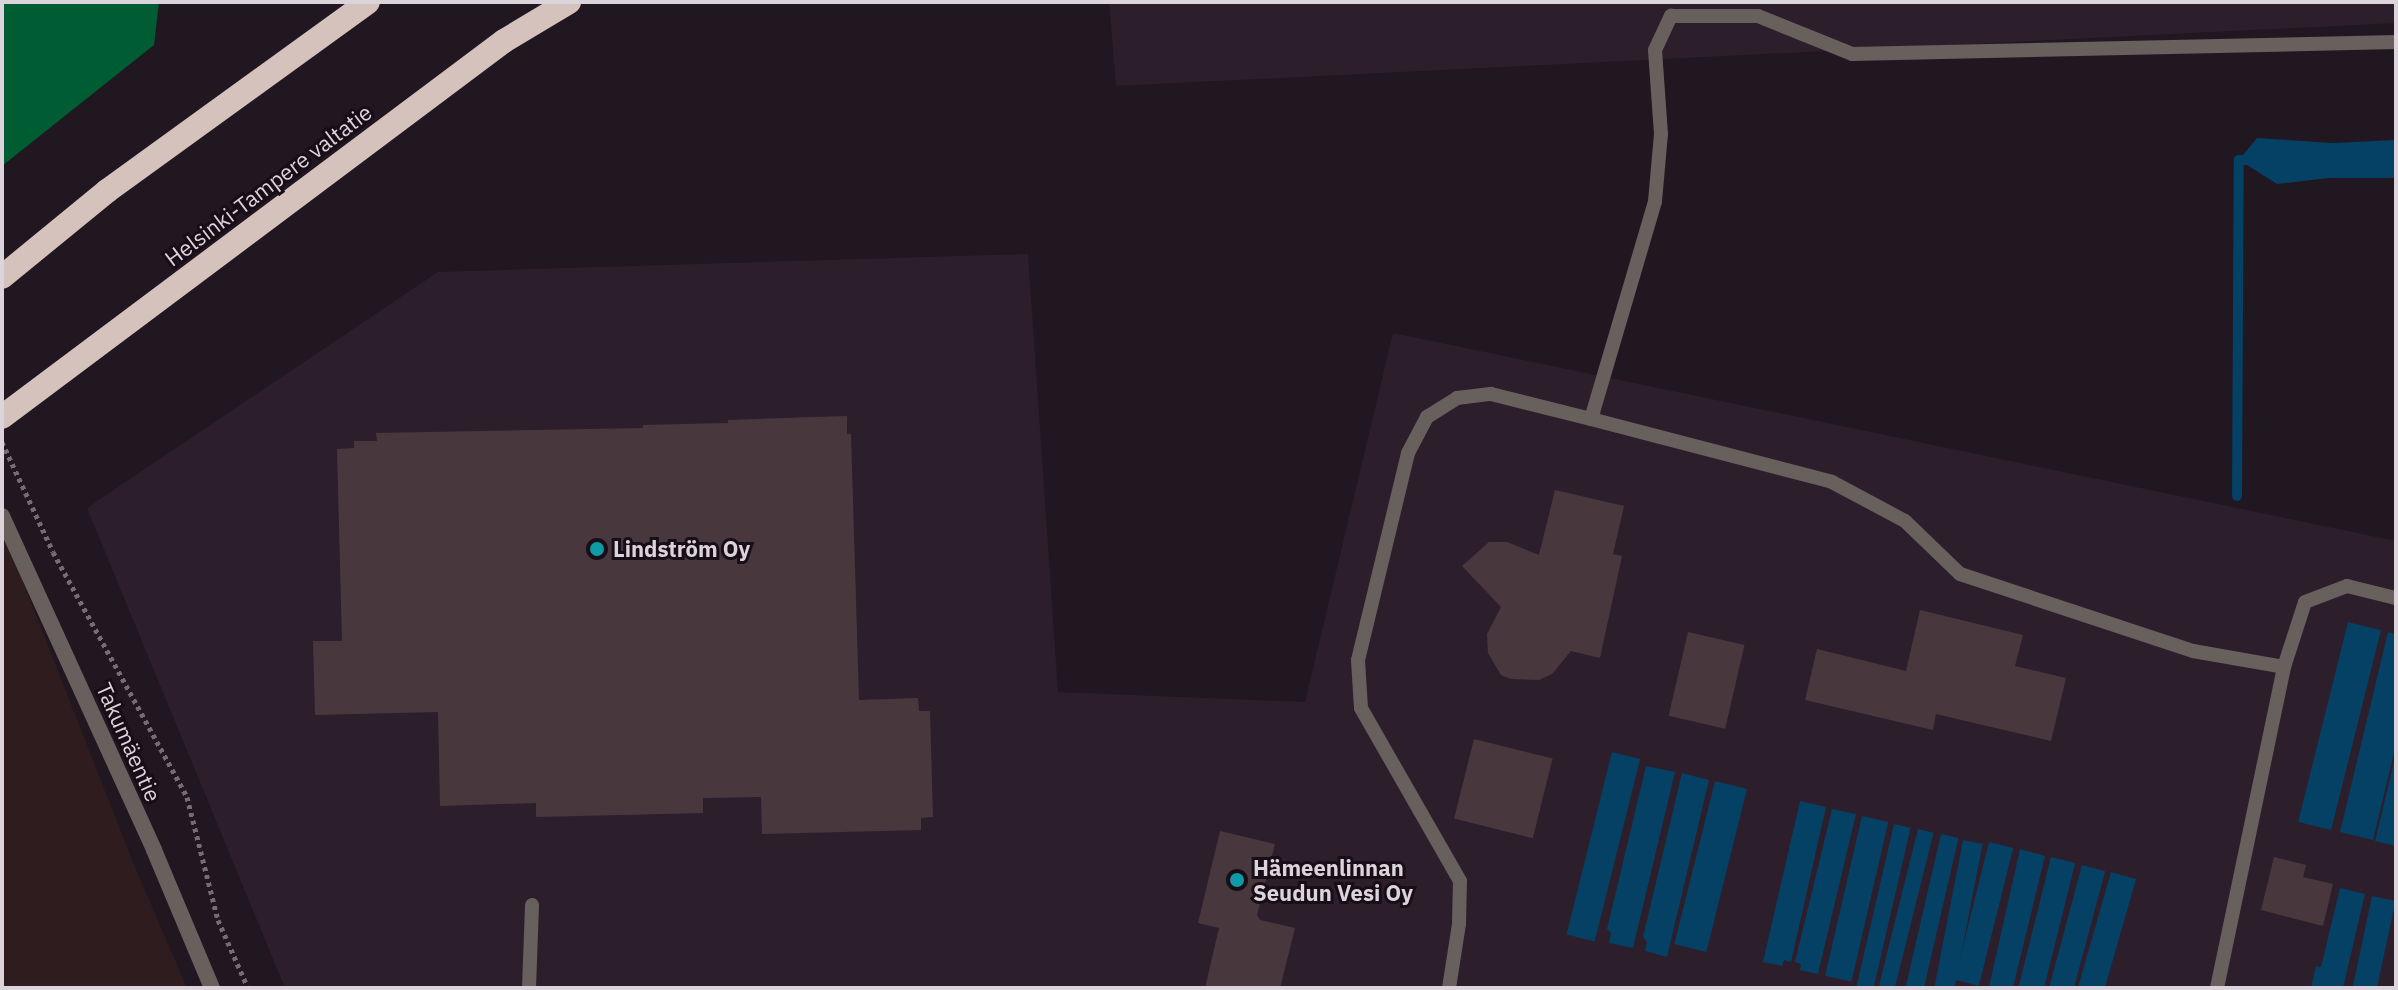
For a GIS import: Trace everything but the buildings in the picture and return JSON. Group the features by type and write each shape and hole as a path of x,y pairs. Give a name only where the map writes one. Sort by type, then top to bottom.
{"highway":[{"path":"2,277 107,191 368,2"},
{"name":"Helsinki-Tampere valtatie","path":"2,417 504,41 569,2"}],"street":[{"name":"Takumäentie","path":"2,516 154,850 212,988"}],"lane":[{"path":"1591,419 1655,201 1661,134 1655,50 1671,16 1758,16 1852,54 2396,42"},
{"path":"1449,988 1459,924 1460,881 1393,770 1361,708 1358,660 1408,453 1427,417 1457,398 1491,394 1832,482 1905,521 1960,574 2193,651 2284,667"},
{"path":"2217,988 2284,667 2305,602 2347,586 2396,598"},
{"path":"529,988 532,905"}],"path":[{"path":"2,441 53,552 187,797 218,920 248,988"}],"shaded area":[{"path":"1109,2 2396,2 2396,23 1116,86"},
{"path":"1028,254 1058,692 1305,702 1393,333 2396,541 2396,988 285,988 87,508 438,272"},
{"path":"2,529 135,867 187,988 2,988"}],"green space":[{"path":"2,2 159,2 154,45 2,166"}],"water":[{"path":"2257,138 2333,143 2396,140 2396,178 2329,178 2277,184 2239,160"},
{"path":"2348,622 2381,630 2331,830 2298,822"},
{"path":"2388,632 2396,634 2396,745 2373,840 2340,832"},
{"path":"1612,752 1640,759 1595,941 1567,934"},
{"path":"2396,754 2396,846 2375,841"},
{"path":"1646,766 1675,772 1633,948 1609,943 1611,933 1607,929"},
{"path":"1682,773 1709,780 1667,957 1645,951 1647,942 1643,937"},
{"path":"1715,781 1747,789 1706,952 1674,944"},
{"path":"1800,801 1826,807 1791,962 1784,960 1782,966 1763,962"},
{"path":"1832,809 1856,814 1818,974 1800,970 1801,964 1795,962"},
{"path":"1862,816 1888,822 1851,982 1825,976"},
{"path":"1894,824 1911,828 1874,988 1856,988"},
{"path":"1918,829 1934,833 1895,988 1879,987"},
{"path":"1941,834 1959,838 1924,988 1905,988"},
{"path":"1963,840 1983,844 1955,988 1934,988"},
{"path":"1989,842 2013,848 1979,986 1955,980"},
{"path":"2020,849 2045,856 2013,988 1989,987"},
{"path":"2051,857 2075,863 2044,988 2018,988"},
{"path":"2082,865 2105,871 2074,988 2049,988"},
{"path":"2111,872 2136,879 2105,988 2078,986"},
{"path":"2340,888 2365,894 2343,988 2311,988 2316,966 2321,967"},
{"path":"2372,896 2395,901 2377,988 2352,988"}],"waterway":[{"path":"2237,496 2239,160 2253,160"}],"place":[{"name":"Lindström Oy","path":"597,549"},
{"name":"Hämeenlinnan Seudun Vesi Oy","path":"1237,880"}]}
